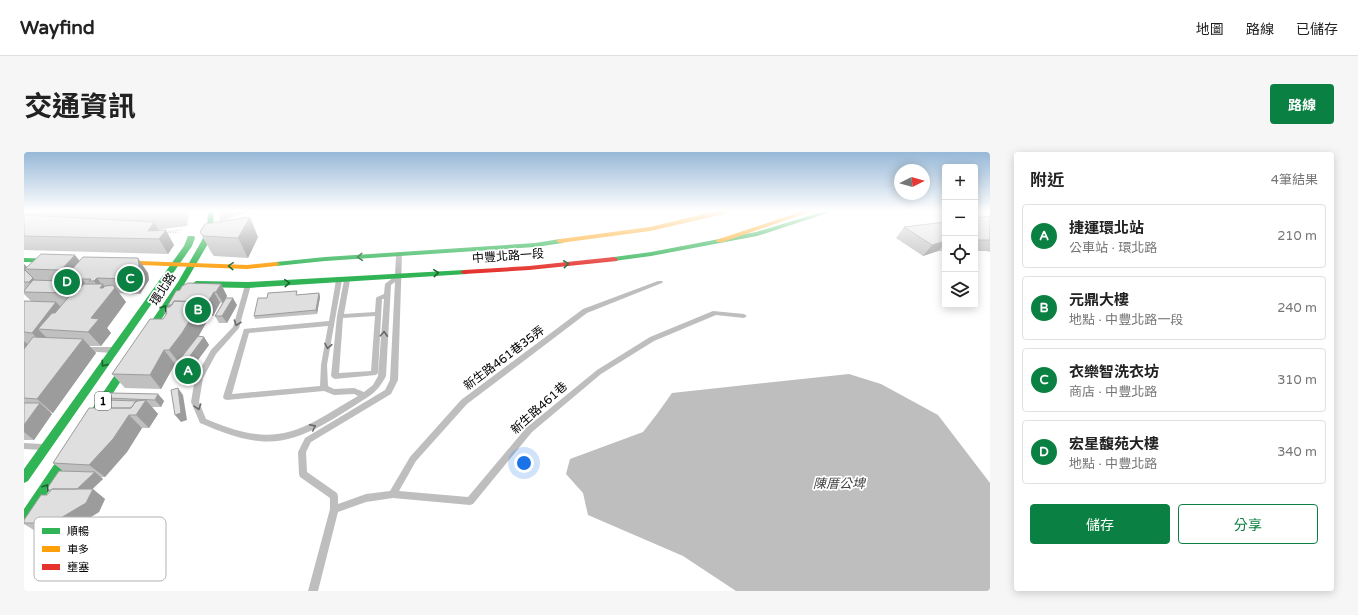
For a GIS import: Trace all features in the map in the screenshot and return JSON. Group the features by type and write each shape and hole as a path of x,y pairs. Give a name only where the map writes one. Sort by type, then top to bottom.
{"main road":[{"name":"環北路","path":"24,519 181,283 205,242 209,231"},
{"name":"中豐北路一段","path":"109,262 247,267 325,259 535,245 627,231"},
{"path":"720,240 746,231"},
{"name":"中豐北路一段","path":"181,283 248,285 529,268 651,254 765,231"},
{"name":"環北路","path":"24,478 188,246 194,232"},
{"path":"24,260 71,261"},
{"path":"175,264 181,283"}],"lane":[{"path":"313,591 334,509 334,496 303,474 302,452 308,440 388,392 394,380 399,254"},
{"path":"248,285 236,328 214,352 199,378 195,402 203,421 229,433 254,438 280,438 302,432 314,426 376,388 382,376 386,296 388,284 397,277"},
{"path":"343,280 335,376 374,373 377,314 380,298 386,296"},
{"path":"324,388 324,365 332,323 343,280"},
{"name":"新生路461巷35弄","path":"393,494 413,459 464,402 585,311 660,282"},
{"name":"新生路461巷","path":"334,509 366,498 393,494 470,501 529,430 599,372 652,339 716,313 744,316"},
{"path":"340,316 377,314"},
{"path":"332,323 246,331 227,397 324,388 334,392 354,391 364,395"},
{"path":"74,348 114,350"},
{"path":"24,446 73,446"}],"path":[{"path":"159,233 194,232"}],"water":[{"name":"陳厝公埤","path":"849,374 881,384 938,415 990,483 990,591 736,591 683,556 588,515 583,493 566,474 570,459 643,432 672,393"}],"building":[{"path":"24,231 165,231 159,239 24,236"},
{"path":"242,231 238,238 203,236 200,232"},
{"path":"911,231 942,231 942,242 932,245"},
{"path":"978,231 990,231 990,240 978,240"},
{"path":"41,254 75,255 61,270 25,269"},
{"path":"83,257 138,258 139,265 130,279 97,278 94,281 89,281 91,279 82,279 71,293 24,292 33,280 61,281"},
{"path":"25,270 33,278 29,282 24,282"},
{"path":"188,283 221,284 206,305 203,305 201,302 174,301 172,305 168,305 176,291 180,290 182,286"},
{"path":"84,284 103,284 100,288 113,285 115,288 91,318 99,319 88,332 38,329 52,313 55,313 77,287 81,287"},
{"path":"297,291 296,295 319,293 316,310 254,316 258,298 267,298 268,293"},
{"path":"226,298 233,298 222,316 215,316"},
{"path":"24,301 56,302 32,333 24,332"},
{"path":"174,301 201,302 182,333 169,350 164,350 150,375 112,374 150,319 163,319 167,313 164,312 167,307 170,307"},
{"path":"198,336 204,337 187,360 180,359"},
{"path":"33,337 83,339 37,399 24,398 24,349"},
{"path":"178,388 181,413 175,415 171,390"},
{"path":"111,393 158,394 155,400 107,398"},
{"path":"106,400 138,401 136,401 131,408 100,408"},
{"path":"146,400 136,415 129,415 113,439 89,465 53,463 89,408 131,408 136,401"},
{"path":"24,403 40,403 24,425"},
{"path":"59,471 95,472 77,489 46,490"},
{"path":"52,489 93,489 86,503 62,517 34,517 34,523 24,523 24,520 41,495 47,495"}],"traffic: fast":[{"path":"24,519 181,283 205,242 209,231"},
{"path":"614,259 651,254 765,231"},
{"path":"24,478 188,246 191,238"},
{"path":"276,264 325,259 535,245 560,241"},
{"path":"24,260 61,261"},
{"path":"196,284 248,285 464,272"}],"traffic: slow":[{"path":"560,241 631,231"},
{"path":"720,240 746,231"},
{"path":"115,262 247,267 276,264"}],"traffic: jam":[{"path":"464,272 529,268 614,259"}],"place":[{"name":"衣樂智洗衣坊","path":"130,279"},
{"name":"宏星馥苑大樓","path":"67,282"},
{"name":"元鼎大樓","path":"198,310"},
{"name":"捷運環北站","path":"188,371"}]}
